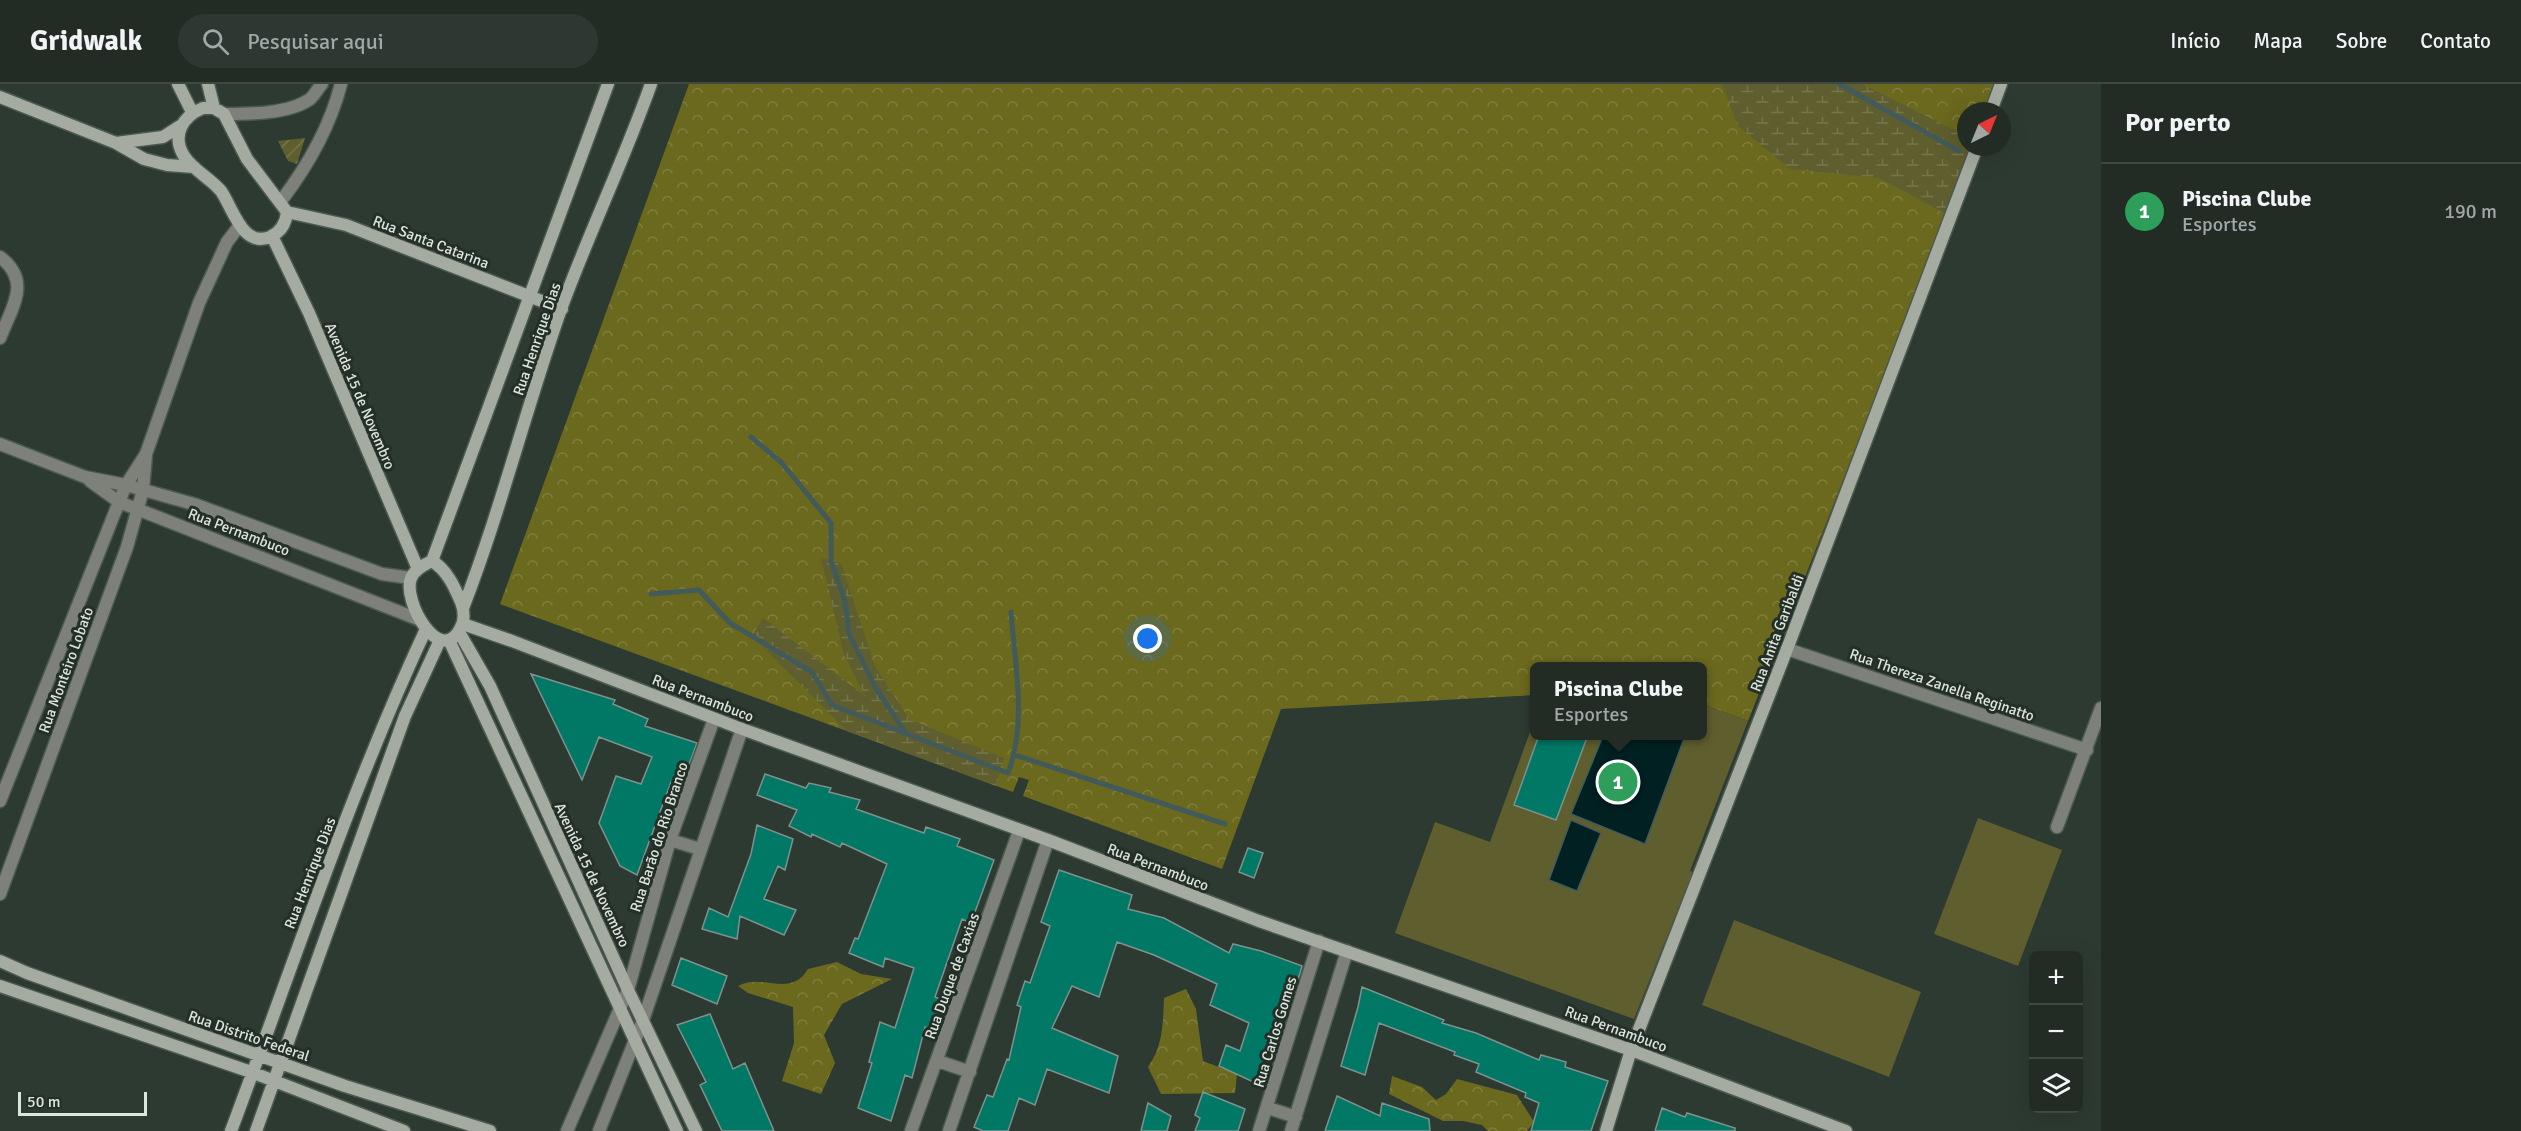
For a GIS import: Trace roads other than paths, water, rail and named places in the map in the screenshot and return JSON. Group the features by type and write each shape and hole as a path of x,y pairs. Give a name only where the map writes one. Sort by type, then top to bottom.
{"street":[{"path":"178,84 192,112"},
{"path":"180,126 178,136 184,156 220,190 240,225 250,237 261,240 272,236 280,229 286,220 284,206 262,182 247,159 219,111 208,84"},
{"path":"116,143 163,137 180,126 192,112 219,111 259,114 278,111 309,99 322,84"},
{"path":"284,206 326,123 341,84"},
{"name":"Rua Henrique Dias","path":"432,561 608,84"},
{"name":"Rua Henrique Dias","path":"463,608 482,559 562,309 651,84"},
{"path":"1994,102 2001,84"},
{"path":"0,97 116,143 144,159 167,165 194,167"},
{"name":"Rua Anita Garibaldi","path":"1606,1131 1631,1050 1787,649 1974,156"},
{"name":"Rua Santa Catarina","path":"284,206 346,225 562,309"},
{"name":"Rua Monteiro Lobato","path":"0,801 126,485 146,454 199,303 226,242 240,225"},
{"name":"Avenida 15 de Novembro","path":"272,236 309,313 415,574 410,591 423,624"},
{"path":"0,256 11,265 18,279 16,296 0,338"},
{"name":"Rua Pernambuco","path":"0,444 85,477 126,485 197,505 382,574 415,574"},
{"name":"Rua Monteiro Lobato","path":"0,894 128,547 143,490 146,454"},
{"name":"Rua Pernambuco","path":"85,477 119,502 423,624"},
{"path":"415,574 432,561"},
{"name":"Avenida 15 de Novembro","path":"432,561 441,566 454,586 463,608 461,628 490,686 628,990 696,1131"},
{"path":"423,624 444,640 677,1131"},
{"name":"Rua Henrique Dias","path":"231,1131 257,1055 388,709 423,624"},
{"path":"256,1131 405,716 444,640 461,628"},
{"name":"Rua Pernambuco","path":"461,628 512,641 714,719 1048,840 1259,921 1631,1050 1846,1131"},
{"name":"Rua Thereza Zanella Reginatto","path":"1787,649 2087,750"},
{"path":"2056,827 2101,708"},
{"name":"Rua Barão do Rio Branco","path":"567,1131 628,990 670,840 714,719"},
{"path":"599,1131 643,1020 742,729"},
{"name":"Rua Duque de Caxias","path":"911,1131 1019,831"},
{"path":"670,840 700,849"},
{"path":"949,1131 1048,840"},
{"name":"Rua Carlos Gomes","path":"1259,1131 1319,941"},
{"path":"1291,1131 1347,951"},
{"name":"Rua Distrito Federal","path":"0,961 27,973 345,1086 490,1131"},
{"path":"0,986 252,1071 404,1131"},
{"path":"938,1061 970,1072"},
{"path":"1268,1108 1296,1117"}],"water":[{"path":"1601,740 1684,740 1645,844 1571,814"},
{"path":"1571,820 1601,833 1577,891 1549,880"}],"waterway":[{"path":"1839,84 1957,150"},
{"path":"751,437 781,462 831,523 831,561 845,601 849,634 875,687 905,732"},
{"path":"651,594 699,590 730,623 812,672 832,705 1008,773 1014,754 1018,714 1017,673 1011,612"},
{"path":"1015,755 1225,824"}],"place":[{"name":"Piscina Clube","path":"1618,782"}]}
